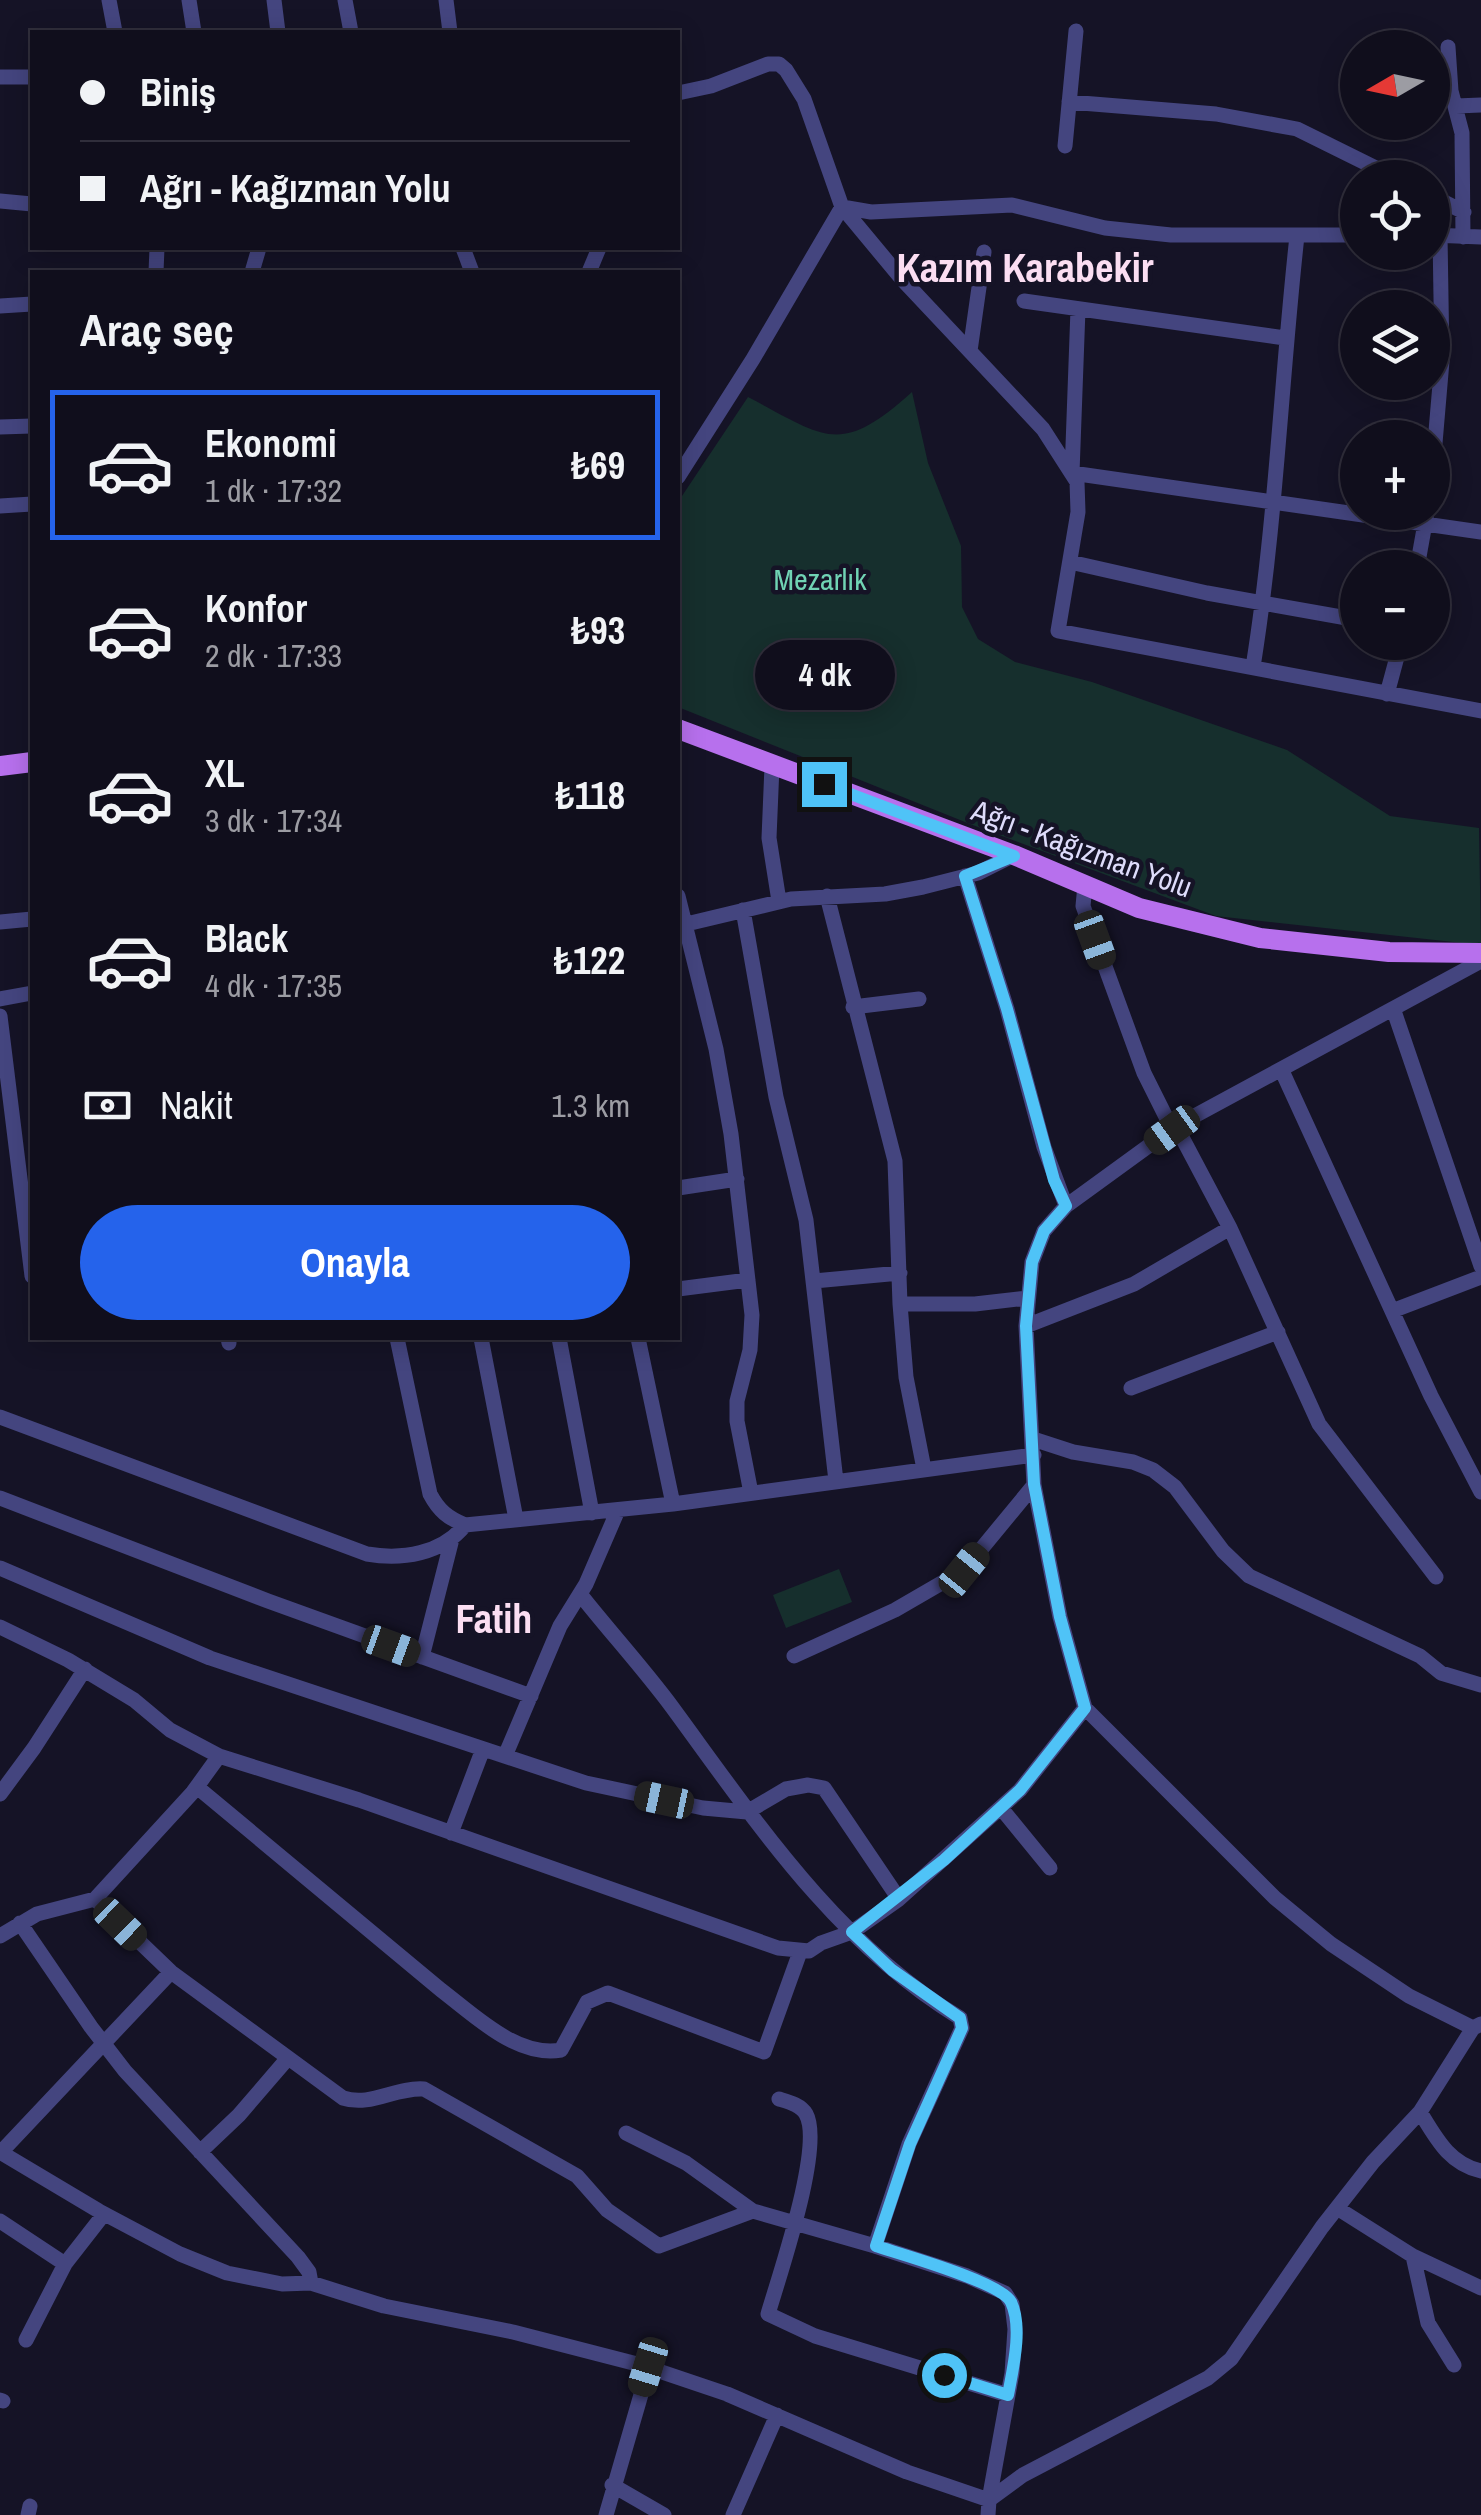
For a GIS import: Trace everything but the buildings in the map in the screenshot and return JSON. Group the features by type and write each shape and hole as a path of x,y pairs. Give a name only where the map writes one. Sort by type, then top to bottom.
{"main road":[{"name":"Ağrı - Kağızman Yolu","path":"680,731 1014,856 1139,908 1260,938 1481,957"},
{"path":"0,766 30,762"}],"street":[{"path":"110,0 116,30"},
{"path":"188,0 194,30"},
{"path":"274,0 278,30"},
{"path":"345,0 350,30"},
{"path":"446,0 450,30"},
{"path":"1065,146 1076,31"},
{"path":"680,93 711,86 768,64 779,64 786,70 804,99 842,207 901,278 1043,429 1077,482 1078,512 1058,631 1481,711"},
{"path":"0,77 30,77"},
{"path":"1450,88 1462,133 1463,236"},
{"path":"1069,102 1216,114 1297,129 1360,160"},
{"path":"1456,106 1481,105"},
{"path":"0,201 30,204"},
{"path":"1450,205 1464,212"},
{"path":"842,207 871,212 1012,206 1105,228 1154,234 1340,235"},
{"path":"680,469 753,359 842,207"},
{"path":"1254,667 1297,236"},
{"path":"1450,236 1481,238"},
{"path":"970,351 984,252"},
{"path":"1024,301 1285,338"},
{"path":"0,306 30,304"},
{"path":"1072,474 1078,309"},
{"path":"0,426 30,426"},
{"path":"1072,474 1340,510"},
{"path":"0,506 30,504"},
{"path":"1450,524 1481,532"},
{"path":"1070,562 1207,593 1340,616"},
{"path":"1387,694 1396,660"},
{"path":"772,766 770,838 779,901"},
{"path":"751,1493 736,1401 750,1350 748,1280 736,1180 716,1049 682,925 779,901 886,894 965,876 1014,856"},
{"path":"965,876 1054,1180 1066,1206"},
{"path":"1084,885 1083,906 1144,1073 1230,1228 1319,1424 1436,1578"},
{"path":"827,896 895,1161 906,1377 924,1469"},
{"path":"743,910 776,1097 806,1220 836,1481"},
{"path":"0,922 30,919"},
{"path":"989,2508 1023,2475 1208,2378 1230,2359 1337,2208 1420,2112 1477,2026 1409,1996 1331,1944 1275,1898 1085,1708 1060,1617 1034,1484 1026,1326 1032,1262 1044,1231 1066,1206 1174,1128 1394,1011 1481,957"},
{"path":"0,999 30,993"},
{"path":"853,1007 919,999"},
{"path":"1394,1011 1481,1266"},
{"path":"0,1016 30,1260"},
{"path":"1282,1070 1392,1311 1481,1492"},
{"path":"680,1188 736,1180"},
{"path":"1026,1326 1134,1284 1230,1228"},
{"path":"814,1281 900,1273"},
{"path":"1392,1311 1481,1277"},
{"path":"680,1289 748,1280"},
{"path":"900,1304 975,1304 1027,1298"},
{"path":"1132,1388 1278,1332"},
{"path":"397,1340 430,1494 437,1508 465,1525 673,1504 924,1469 1034,1447 1073,1452 1133,1462 1153,1470 1175,1487 1223,1551 1249,1576 1420,1656 1441,1673 1481,1686"},
{"path":"481,1340 516,1519"},
{"path":"559,1340 592,1513"},
{"path":"638,1340 673,1504"},
{"path":"0,1417 367,1554 386,1557 418,1553 451,1542"},
{"path":"794,1656 895,1610 964,1570 1034,1484"},
{"path":"0,1498 530,1696"},
{"path":"505,1756 560,1626 580,1594 618,1510"},
{"path":"422,1657 451,1542 465,1525"},
{"path":"0,1568 210,1658 586,1783 703,1808 747,1812 786,1789 808,1785 824,1788 899,1899"},
{"path":"580,1594 669,1703 777,1852 892,1970 960,2018 962,2028 910,2144 876,2246"},
{"path":"0,1628 84,1669 134,1700 170,1730 219,1756 359,1800 740,1935 800,1952 852,1932 899,1899 1020,1790 1085,1708"},
{"path":"0,1794 84,1669"},
{"path":"451,1833 483,1748"},
{"path":"0,1936 37,1914 95,1900 219,1756"},
{"path":"197,1786 453,2000 504,2035 537,2051 561,2050 588,2002 608,1993 764,2052 800,1952"},
{"path":"1000,1808 1050,1868"},
{"path":"95,1900 172,1972 343,2098 362,2102 397,2090 424,2088 576,2176 607,2210 659,2246 754,2211"},
{"path":"20,1923 103,2042 298,2257 309,2272 311,2283"},
{"path":"172,1972 0,2152 104,2214 180,2254 227,2273 282,2284 311,2283 384,2306 514,2332 648,2367 727,2394 989,2508"},
{"path":"200,2152 240,2115 288,2058"},
{"path":"779,2099 801,2108 810,2132 795,2223 768,2314 816,2336 1008,2395"},
{"path":"1420,2112 1457,2163 1481,2170"},
{"path":"626,2133 686,2163 754,2211 967,2276 1005,2294 1012,2304 1015,2329 989,2508"},
{"path":"1337,2208 1413,2256 1481,2288"},
{"path":"26,2340 65,2264 104,2214"},
{"path":"0,2222 65,2264"},
{"path":"1413,2256 1428,2323 1454,2365"},
{"path":"606,2515 648,2367"},
{"path":"733,2515 777,2415"},
{"path":"612,2485 664,2515"}],"green space":[{"name":"Mezarlık","path":"912,392 928,463 961,546 962,607 978,639 1015,662 1092,682 1287,750 1390,816 1479,828 1481,945 1216,916 970,824 680,708 680,499 748,397 796,423 832,434 849,433 887,413"},
{"path":"839,1569 852,1602 786,1628 773,1595"}],"district":[{"name":"Kazım Karabekir","path":"1025,267"},
{"name":"Fatih","path":"494,1618"}],"route":[{"path":"824,784 1014,856 965,876 1054,1180 1066,1206 1044,1231 1032,1262 1026,1326 1034,1484 1060,1617 1085,1708 1020,1790 899,1899 852,1932 892,1970 960,2018 962,2028 910,2144 876,2246 967,2276 1005,2294 1012,2304 1015,2329 1008,2395 944,2375"}]}
